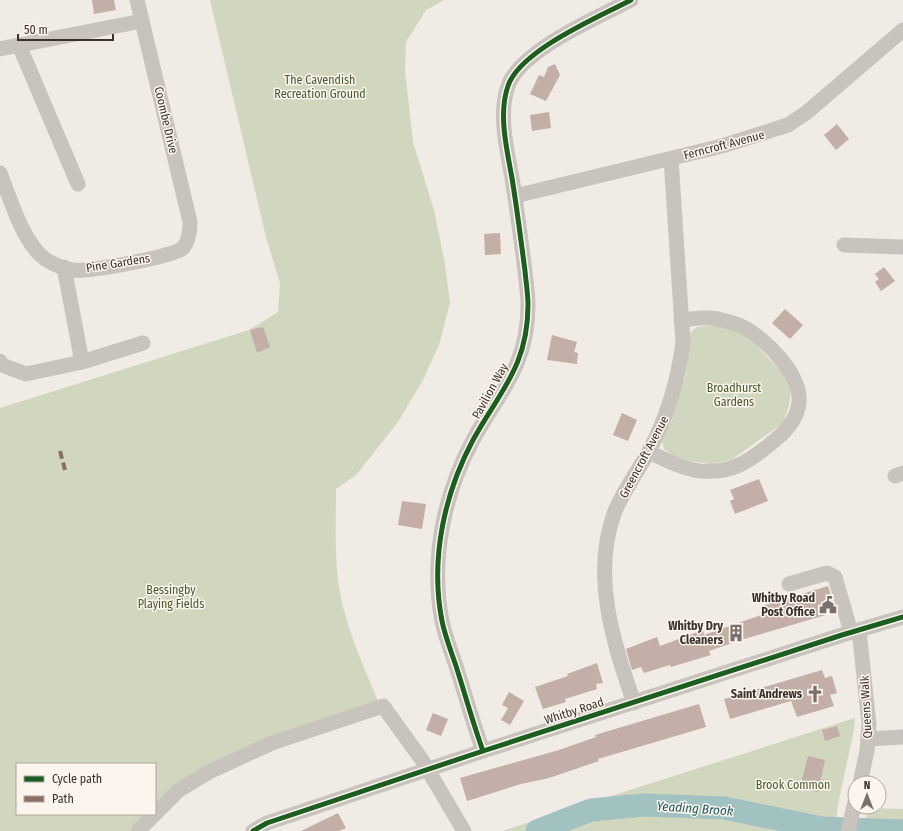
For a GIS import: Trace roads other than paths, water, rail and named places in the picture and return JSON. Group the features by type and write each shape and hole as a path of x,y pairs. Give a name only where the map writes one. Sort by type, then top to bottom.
{"street":[{"name":"Coombe Drive","path":"138,0 190,222 188,240"},
{"name":"Pavilion Way","path":"483,751 442,622 437,578 440,538 449,497 461,464 474,439 513,376 526,339 528,304 504,114 508,85 523,63 545,46 632,0"},
{"path":"0,49 142,21"},
{"name":"Ferncroft Avenue","path":"515,196 671,159 767,133 788,125 806,113 903,30"},
{"path":"19,45 78,184"},
{"name":"Greencroft Avenue","path":"634,703 609,621 604,561 608,535 616,511 627,486 649,452 669,407 675,385 683,342 671,159"},
{"name":"Pine Gardens","path":"0,174 27,237 34,248 44,258 64,267 73,270 88,270 168,255 183,248 188,240"},
{"path":"844,245 903,247"},
{"path":"64,267 82,362"},
{"path":"649,452 698,471 728,470 754,457 773,442 790,425 799,408 798,389 791,372 775,353 760,339 741,326 716,318 681,320"},
{"path":"0,361 2,365 26,374 82,362 143,343"},
{"name":"Queens Walk","path":"789,584 827,573 835,577 855,631 869,724 868,739 861,775"},
{"name":"Whitby Road","path":"254,831 267,823 427,769 855,631 903,617"},
{"path":"156,813 179,790 209,772 272,743 383,706 427,769 464,831"},
{"path":"868,739 903,737"},
{"path":"138,831 154,815"},
{"path":"849,825 852,815"}],"waterway":[{"name":"Yeading Brook","path":"537,831 591,810 643,805 724,808 822,828 903,831"}],"place":[{"name":"Whitby Road Post Office","path":"828,605"},
{"name":"Whitby Dry Cleaners","path":"736,633"},
{"name":"Saint Andrews","path":"815,694"}],"park label":[{"name":"The Cavendish Recreation Ground","path":"320,87"},
{"name":"Broadhurst Gardens","path":"734,395"},
{"name":"Bessingby Playing Fields","path":"171,597"},
{"name":"Brook Common","path":"793,785"}]}
